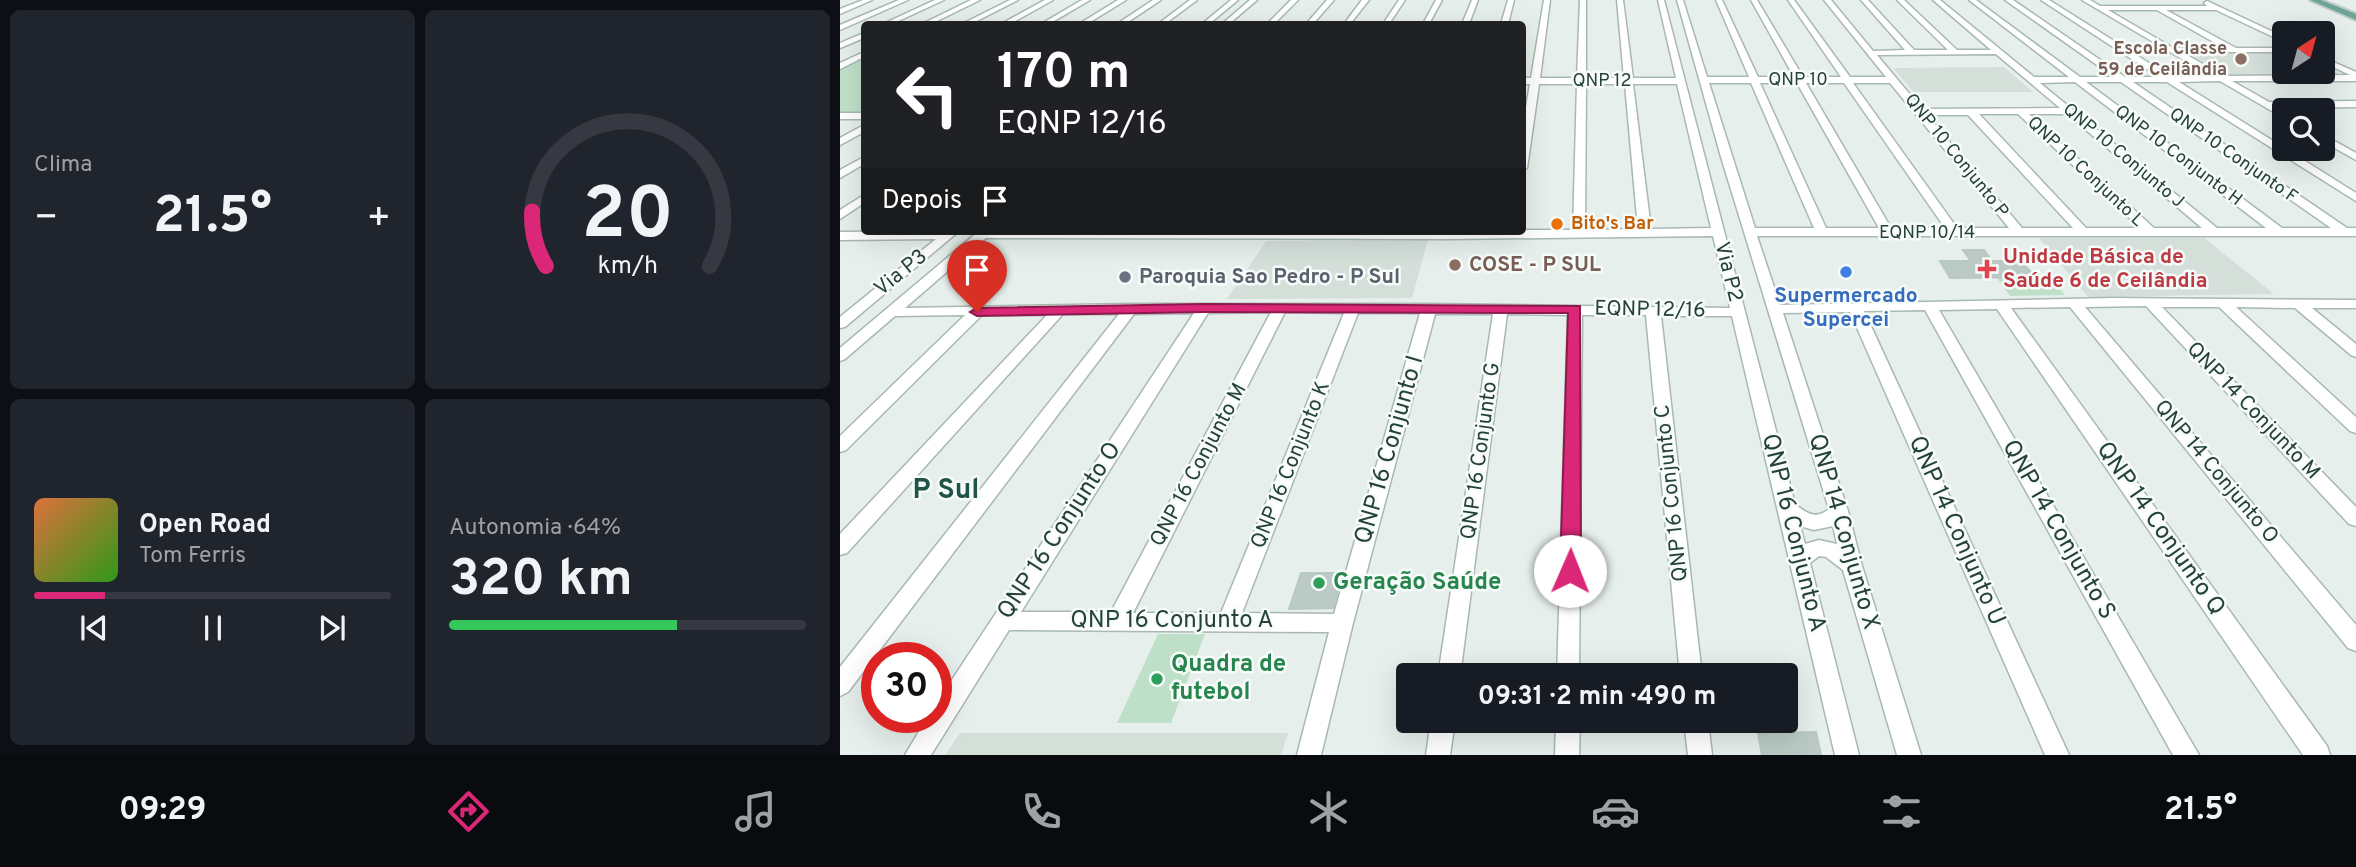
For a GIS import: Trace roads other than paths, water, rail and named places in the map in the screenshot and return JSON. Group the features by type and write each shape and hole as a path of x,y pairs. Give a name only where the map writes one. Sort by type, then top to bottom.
{"main road":[{"path":"2314,0 2356,14"}],"street":[{"path":"840,12 869,0"},
{"path":"840,28 905,0"},
{"path":"894,21 941,0"},
{"path":"932,21 977,0"},
{"path":"972,21 1015,0"},
{"path":"1011,21 1050,0"},
{"path":"1050,21 1087,0"},
{"path":"1088,21 1123,0"},
{"path":"1126,21 1158,0"},
{"path":"1165,21 1194,0"},
{"path":"1209,21 1235,0"},
{"path":"1229,21 1254,0"},
{"path":"1273,21 1295,0"},
{"path":"1312,21 1331,0"},
{"path":"1349,21 1366,0"},
{"path":"1389,21 1402,0"},
{"path":"1428,21 1439,0"},
{"path":"1466,21 1475,0"},
{"path":"1505,21 1511,0"},
{"path":"1526,143 1547,0"},
{"path":"1579,234 1583,0"},
{"path":"1620,0 1644,233"},
{"path":"1661,0 1682,81 1712,152"},
{"path":"1680,0 1703,80 1712,152"},
{"path":"1719,0 1822,233"},
{"path":"1754,0 1888,233"},
{"path":"1791,0 1954,233"},
{"name":"QNP 10 Conjunto P","path":"1827,0 2019,233"},
{"path":"1864,0 1912,53"},
{"path":"1900,0 1955,52"},
{"name":"QNP 10 Conjunto J","path":"1936,0 2215,233"},
{"name":"QNP 10 Conjunto H","path":"1972,0 2279,232"},
{"name":"QNP 10 Conjunto F","path":"2008,0 2350,232"},
{"path":"2044,0 2356,198"},
{"path":"2085,0 2272,108"},
{"path":"2143,0 2234,50"},
{"path":"2200,0 2272,34"},
{"path":"2098,8 2216,8"},
{"path":"1668,29 1688,29"},
{"path":"840,46 861,36"},
{"path":"2172,50 2272,50"},
{"path":"1870,53 1998,52"},
{"path":"840,66 861,56"},
{"path":"2335,66 2356,76"},
{"path":"2032,80 2356,76"},
{"name":"QNP 10","path":"1703,80 1893,79"},
{"name":"QNP 12","path":"1526,81 1682,81"},
{"path":"2337,104 2356,114"},
{"path":"2266,105 2356,104"},
{"path":"1920,111 2068,111"},
{"name":"QNP 10 Conjunto L","path":"2020,111 2151,232"},
{"path":"1971,112 2084,233"},
{"path":"840,116 861,116"},
{"path":"840,142 861,130"},
{"path":"2335,145 2356,157"},
{"name":"Via P2","path":"1712,152 1718,232 1737,312"},
{"name":"Via P2","path":"1712,152 1751,232 1774,309"},
{"path":"840,175 861,162"},
{"path":"840,215 861,200"},
{"path":"1526,233 1718,232"},
{"name":"EQNP 10/14","path":"1751,232 2350,232"},
{"path":"840,236 861,234"},
{"name":"Via P3","path":"840,324 847,312 947,235"},
{"name":"Via P3","path":"840,356 982,235"},
{"path":"1774,309 2150,302 2356,304"},
{"name":"QNP 14 Conjunto M","path":"2150,302 2356,519"},
{"path":"2223,303 2356,427"},
{"name":"QNP 14 Conjunto Q","path":"2001,304 2318,755"},
{"name":"QNP 14 Conjunto O","path":"2076,304 2346,616 2356,641"},
{"path":"2299,304 2356,352"},
{"name":"QNP 14 Conjunto S","path":"1929,305 2187,755"},
{"name":"QNP 14 Conjunto U","path":"1855,307 2057,755"},
{"path":"840,685 1130,308"},
{"name":"EQNP 12/16","path":"891,312 1130,308 1429,308 1737,312"},
{"name":"QNP 16 Conjunto O","path":"917,755 1204,308"},
{"name":"QNP 16 Conjunto M","path":"1117,622 1280,308"},
{"name":"QNP 16 Conjunto K","path":"1228,621 1353,308"},
{"name":"QNP 16 Conjunto I","path":"1309,755 1342,623 1429,308"},
{"name":"QNP 16 Conjunto G","path":"1451,663 1501,309"},
{"path":"1569,663 1575,309"},
{"name":"QNP 14 Conjunto X","path":"1774,309 1839,511 1852,566 1909,755"},
{"path":"840,547 1059,310"},
{"name":"QNP 16 Conjunto C","path":"1653,310 1690,663"},
{"path":"840,446 977,312"},
{"name":"QNP 16 Conjunto A","path":"1737,312 1847,755"},
{"path":"1788,509 1800,519 1816,523 1831,520 1839,511"},
{"path":"1800,560 1806,552 1818,548 1831,549 1844,556 1852,566"},
{"name":"QNP 16 Conjunto A","path":"1002,621 1342,623"},
{"path":"1438,755 1441,733"},
{"path":"1567,755 1568,733"},
{"path":"1697,733 1699,755"}],"place":[{"name":"Escola Classe 59 de Ceilândia","path":"2241,59"},
{"name":"Bito's Bar","path":"1557,224"},
{"name":"COSE - P SUL","path":"1455,265"},
{"name":"Unidade Básica de Saúde 6 de Ceilândia","path":"1987,269"},
{"name":"Supermercado Supercei","path":"1846,272"},
{"name":"Paroquia Sao Pedro - P Sul","path":"1125,277"},
{"name":"Geração Saúde","path":"1319,583"},
{"name":"Quadra de futebol","path":"1157,679"}],"district":[{"name":"P Sul","path":"946,491"}]}
